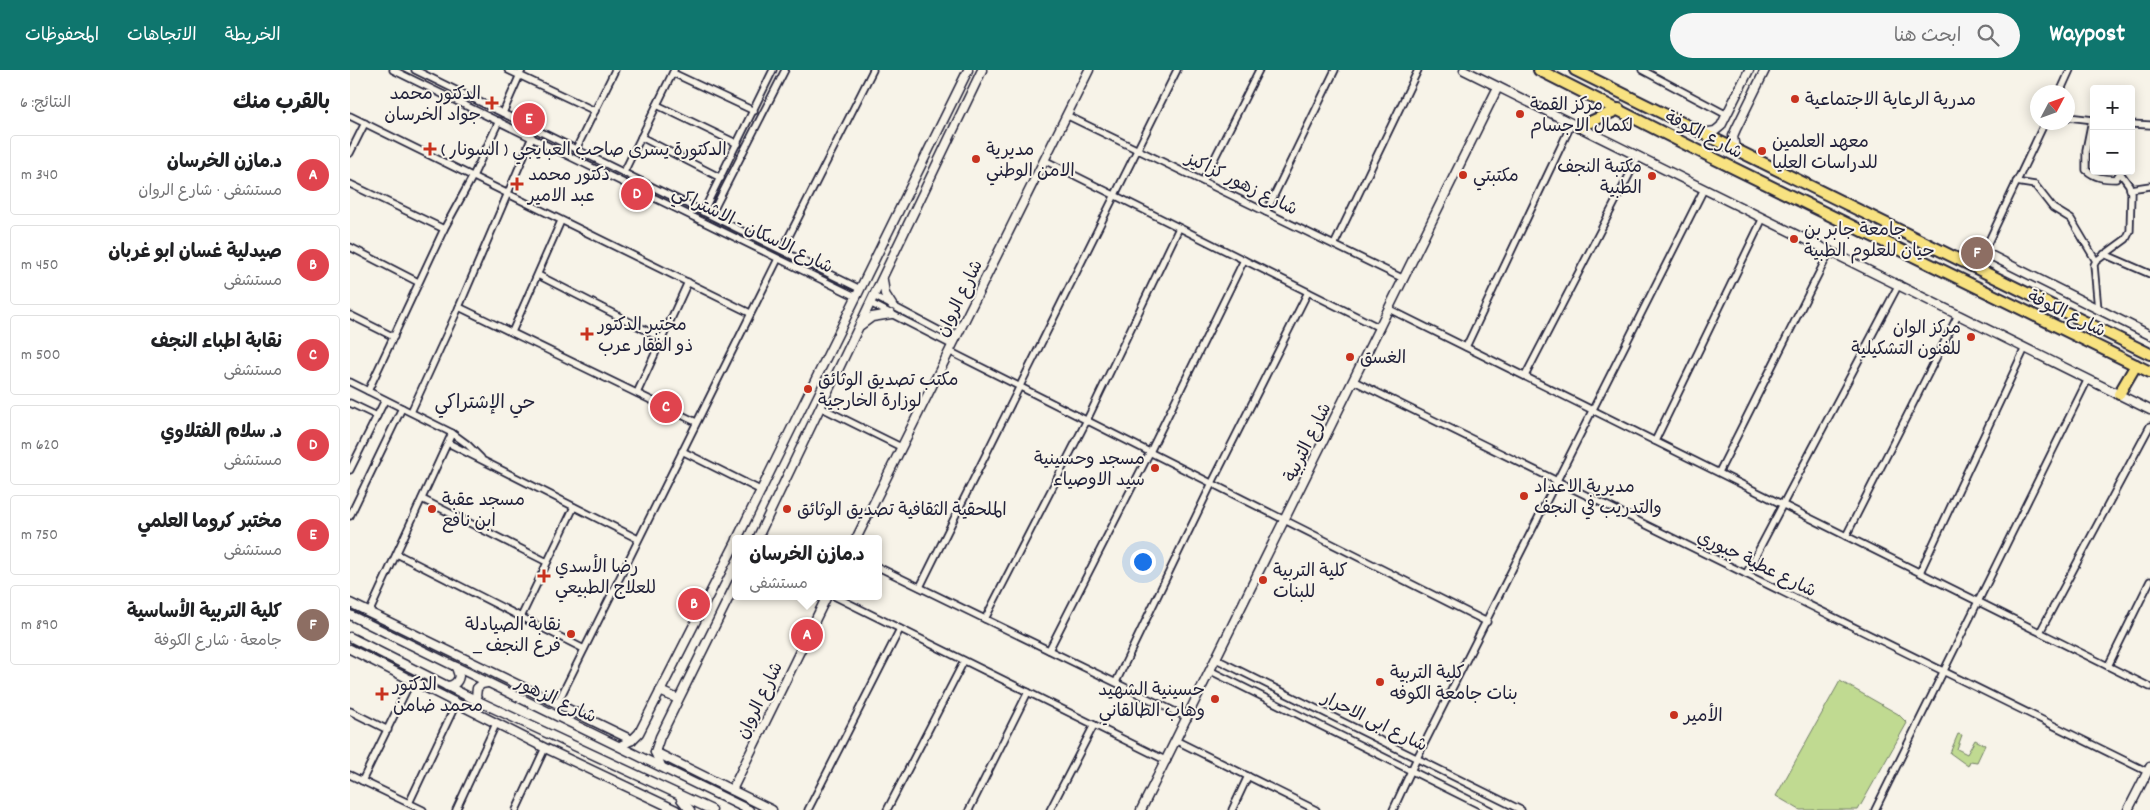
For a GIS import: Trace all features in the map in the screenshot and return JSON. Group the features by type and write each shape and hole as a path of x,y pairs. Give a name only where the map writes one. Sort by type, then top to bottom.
{"highway":[{"name":"شارع الكوفة","path":"1539,70 2150,372"},
{"name":"شارع الكوفة","path":"1575,70 2150,354"},
{"path":"1575,125 1619,109"},
{"path":"1735,168 1730,162 1730,158 1731,154 1736,150"},
{"path":"2119,394 2136,365"}],"main road":[{"path":"740,535 968,70"},
{"path":"759,535 982,70"},
{"name":"شارع الروان","path":"858,535 1089,70"},
{"path":"1464,70 2150,410"},
{"path":"1703,133 1715,131 1721,126 1750,70"},
{"path":"1736,150 1733,136 1765,70"},
{"path":"960,86 967,87 971,91"},
{"name":"شارع التربية","path":"1141,810 1177,741 1498,87"},
{"path":"1727,115 1740,122"},
{"path":"1984,252 2150,334"},
{"path":"883,275 885,294 892,305"},
{"path":"858,328 872,317 891,314"},
{"path":"829,355 842,362"},
{"path":"620,746 632,740 639,733 732,550"},
{"path":"661,766 655,752 678,699 732,591"},
{"name":"شارع الروان","path":"732,790 825,600"},
{"path":"350,603 632,740"},
{"name":"شارع الزهور","path":"350,615 749,810"},
{"name":"شارع الزهور","path":"350,637 479,702 712,810"},
{"path":"362,655 367,645"},
{"path":"350,649 522,737 676,810"},
{"path":"447,686 453,685 458,681 459,676 456,668"},
{"path":"479,702 476,696 477,688 482,684 488,683"},
{"path":"660,691 678,699"},
{"path":"522,737 528,725"},
{"path":"565,758 572,745"},
{"path":"655,752 772,810"},
{"path":"2128,810 2149,769"},
{"path":"673,793 690,810"}],"street":[{"name":"شارع الاسكان - الاشتراكي","path":"393,70 532,136 738,239 859,293"},
{"path":"508,70 520,73 595,111"},
{"path":"576,149 615,70"},
{"path":"704,212 772,72 764,70"},
{"path":"711,215 785,70"},
{"path":"782,250 873,70"},
{"path":"920,587 1177,70"},
{"path":"1203,181 1259,70"},
{"path":"1266,212 1335,70"},
{"path":"1334,245 1418,70"},
{"path":"1642,70 1727,115"},
{"path":"2063,85 2070,70"},
{"name":"شارع الاسكان - الاشتراكي","path":"419,71 782,250 859,293"},
{"path":"624,172 674,72 754,111"},
{"path":"503,113 520,73"},
{"path":"657,105 738,144"},
{"name":"شارع زهور كزاكيز","path":"1066,115 1404,279"},
{"path":"350,116 508,192 562,221 750,313"},
{"path":"2075,118 2090,120"},
{"path":"368,391 418,282 499,121"},
{"path":"350,153 365,123"},
{"path":"2135,124 2150,125"},
{"path":"1466,347 1575,125"},
{"path":"1976,268 2041,130"},
{"path":"2090,133 2086,150 2086,170 2090,174"},
{"path":"411,412 459,307 532,136"},
{"path":"546,144 552,142 550,136"},
{"path":"641,137 721,178"},
{"path":"1525,376 1638,156"},
{"path":"1044,160 1380,328"},
{"path":"2091,175 2116,179 2119,175"},
{"path":"2098,309 2094,266 2096,261 2126,239 2130,231 2130,189 2123,175"},
{"path":"2016,182 2035,185 2053,208 2071,219 2096,261"},
{"path":"350,184 444,229"},
{"path":"2130,189 2150,186"},
{"path":"1393,810 1417,758 1488,622 1556,480 1704,189"},
{"path":"1655,441 1763,218"},
{"path":"512,332 562,221"},
{"path":"985,619 1087,420 1179,228"},
{"path":"738,239 742,230"},
{"path":"350,247 418,282"},
{"path":"1719,472 1830,251"},
{"path":"2104,254 2150,274"},
{"path":"557,704 778,258"},
{"path":"1049,650 1150,452 1244,260"},
{"path":"538,275 663,339"},
{"path":"637,393 688,282"},
{"path":"1746,574 1899,284"},
{"path":"1116,682 1212,483 1308,292"},
{"path":"872,300 891,314 952,345"},
{"path":"872,300 892,305 1020,387 1488,622"},
{"path":"459,307 696,422"},
{"path":"1389,309 2150,686"},
{"path":"1846,536 1958,315"},
{"path":"350,316 394,337"},
{"path":"1920,572 2026,348"},
{"path":"1875,810 2088,379"},
{"name":"شارع عطية جبوري","path":"1354,381 1944,671 2149,769"},
{"path":"350,382 452,433 467,444 484,462"},
{"path":"350,470 385,400"},
{"path":"350,403 377,416"},
{"path":"820,406 901,447"},
{"path":"350,516 402,408"},
{"path":"2040,632 2150,426"},
{"path":"369,613 452,433"},
{"path":"448,443 638,539"},
{"path":"682,451 762,491"},
{"path":"422,499 547,562"},
{"path":"521,617 574,508"},
{"path":"397,554 584,649"},
{"path":"882,569 1188,718"},
{"path":"2108,666 2150,581"},
{"path":"842,600 1167,761"},
{"path":"808,810 900,629"},
{"name":"شارع ابی الاحرار","path":"1216,660 1521,810"},
{"path":"887,810 964,661"},
{"name":"شارع ابی الاحرار","path":"1211,671 1490,810"},
{"path":"362,781 411,681"},
{"path":"969,810 1028,692"},
{"path":"408,803 456,704"},
{"path":"350,711 388,730"},
{"path":"456,810 496,724"},
{"path":"1050,810 1094,725"},
{"path":"1177,741 1312,809"},
{"path":"516,810 545,748"},
{"path":"350,775 423,810"},
{"path":"1232,810 1248,776"}],"green space":[{"path":"1840,681 1898,714 1907,723 1858,810 1800,810 1776,796"},
{"path":"1958,734 1962,735 1957,749 1967,754 1975,740 1985,745 1977,762 1970,761 1968,766 1950,753"}],"place":[{"name":"مدرية الرعاية الاجتماعية","path":"1795,99"},
{"name":"الدكتور محمد جواد الخرسان","path":"492,103"},
{"name":"مركز القمة لكمال الاجسام","path":"1520,114"},
{"name":"مختبر كروما العلمي","path":"529,119"},
{"name":"الدكتورة يسرى صاحب العبايجي ( السونار )","path":"430,149"},
{"name":"معهد العلمين للدراسات العليا","path":"1762,151"},
{"name":"مديرية الامن الوطني","path":"976,159"},
{"name":"مكتبتي","path":"1463,175"},
{"name":"مكتبة النجف الطبية","path":"1652,176"},
{"name":"دكتور محمد عبد الامير","path":"517,184"},
{"name":"د. سلام الفتلاوي","path":"637,194"},
{"name":"جامعة جابر بن حيان للعلوم الطبية","path":"1794,239"},
{"name":"كلية التربية الأساسية","path":"1977,253"},
{"name":"مختبر الدكتور ذو الفقار عرب","path":"587,334"},
{"name":"مركز الوان للفنون التشكيلية","path":"1971,337"},
{"name":"الغسق","path":"1350,357"},
{"name":"مكتب تصديق الوثائق لوزارة الخارجية","path":"808,389"},
{"name":"نقابة اطباء النجف","path":"666,407"},
{"name":"مسجد وحسينية سيد الاوصياء","path":"1155,468"},
{"name":"مديرية الاعداد والتدريب في النجف","path":"1524,496"},
{"name":"مسجد عقبة ابن نافع","path":"432,509"},
{"name":"الملحقية الثقافية تصديق الوثائق","path":"787,509"},
{"name":"رضا الأسدي للعلاج الطبيعي","path":"544,576"},
{"name":"كلية التربية للبنات","path":"1263,580"},
{"name":"صيدلية غسان ابو غربان","path":"694,604"},
{"name":"نقابة الصيادلة _ فرع النجف","path":"571,634"},
{"name":"د.مازن الخرسان","path":"807,635"},
{"name":"كلية التربية بنات جامعة الكوفه","path":"1380,682"},
{"name":"الدكتور محمد ضامن","path":"382,694"},
{"name":"حسينية الشهيد وهاب الطالقاني","path":"1215,699"},
{"name":"الأمير","path":"1674,715"}],"district":[{"name":"حي الإشتراكي","path":"485,401"}]}
